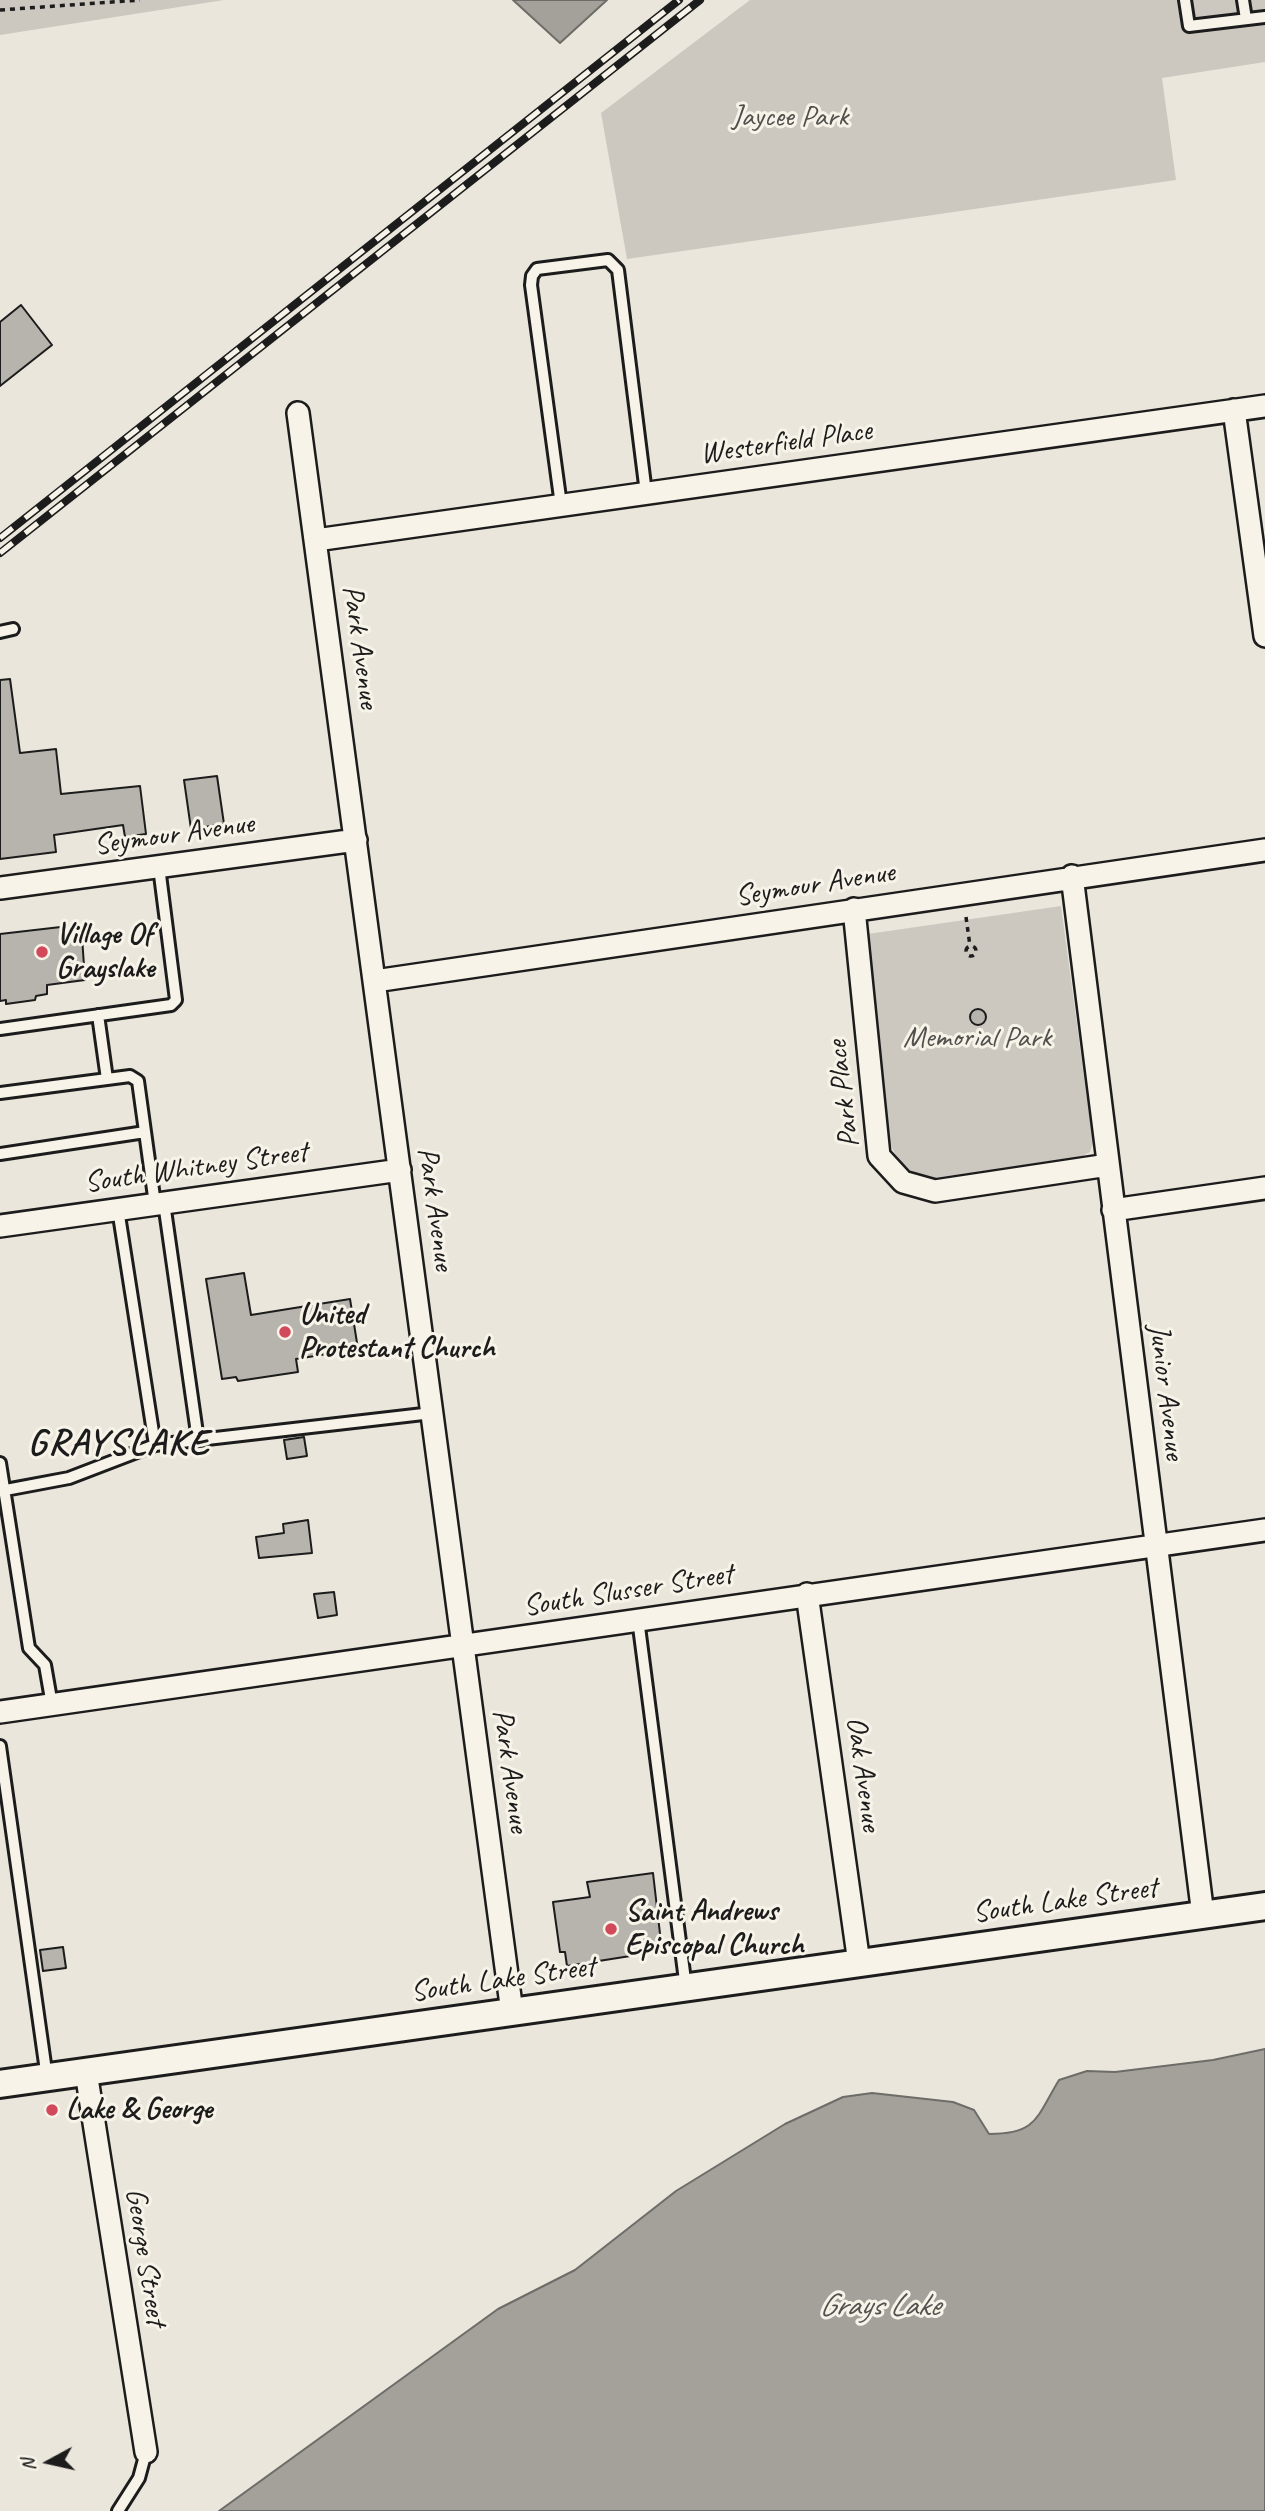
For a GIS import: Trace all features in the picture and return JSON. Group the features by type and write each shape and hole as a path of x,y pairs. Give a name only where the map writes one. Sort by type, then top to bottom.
{"street":[{"name":"Westerfield Place","path":"316,540 1265,406"},
{"path":"1234,410 1265,636"},
{"name":"Park Avenue","path":"298,413 512,2012"},
{"name":"Seymour Avenue","path":"0,888 356,840"},
{"name":"Seymour Avenue","path":"374,981 1072,876 1265,850"},
{"name":"Junior Avenue","path":"1072,876 1203,1915"},
{"name":"Park Place","path":"854,909 879,1156 903,1182 935,1191 1108,1165"},
{"name":"South Whitney Street","path":"0,1226 400,1170"},
{"path":"1113,1210 1265,1188"},
{"name":"South Slusser Street","path":"0,1712 1265,1530"},
{"name":"Oak Avenue","path":"807,1594 859,1964"},
{"name":"South Lake Street","path":"0,2084 1265,1906"},
{"name":"George Street","path":"86,2072 146,2452"}],"lane":[{"path":"1185,0 1189,26 1265,17"},
{"path":"1242,0 1246,19"},
{"path":"561,505 531,285 532,276 537,269 608,260 618,270 646,493"},
{"path":"0,632 13,629"},
{"path":"0,1029 171,1005 176,1000 159,867"},
{"path":"98,1015 107,1079"},
{"path":"0,1093 131,1076 138,1081 198,1440"},
{"path":"0,1154 145,1132"},
{"path":"118,1209 155,1445"},
{"path":"2,1491 69,1478 155,1445 432,1413"},
{"path":"0,1463 2,1491 29,1648 45,1665 52,1705"},
{"path":"638,1619 686,1988"},
{"path":"0,1746 4,1799 47,2078"},
{"path":"118,2511 139,2478 146,2452"}],"path":[{"path":"0,10 140,0"},
{"path":"966,917 970,946"}],"green space":[{"path":"0,0 224,0 0,35"},
{"name":"Jaycee Park","path":"750,0 1265,0 1265,62 1162,78 1176,180 627,259 601,113"},
{"name":"Memorial Park","path":"1061,906 1093,1143 1090,1152 1078,1158 934,1178 912,1171 901,1162 890,1142 861,935"}],"water":[{"path":"513,0 607,0 560,43"},
{"name":"Grays Lake","path":"1265,2049 1265,2511 219,2511 498,2309 575,2270 676,2191 785,2124 843,2097 872,2093 953,2102 974,2110 989,2134 1005,2133 1017,2131 1033,2121 1059,2080 1087,2071 1115,2072 1213,2060"}],"building":[{"path":"21,305 52,345 0,386 0,322"},
{"path":"10,679 20,753 56,749 61,794 140,786 146,834 125,837 123,825 54,835 56,852 0,859 0,680"},
{"path":"217,776 224,824 191,829 184,780"},
{"name":"Village Of Grayslake","path":"78,925 79,938 82,937 85,980 47,985 47,994 36,996 35,1000 6,1004 6,1000 0,1001 0,934"},
{"path":"978,1009 984,1011 984,1023 978,1025 972,1023 970,1017 972,1011"},
{"name":"United Protestant Church","path":"244,1273 251,1315 350,1299 358,1349 296,1359 298,1372 238,1381 236,1377 222,1379 206,1279"},
{"path":"304,1437 307,1456 287,1459 284,1440"},
{"path":"308,1520 312,1553 259,1558 256,1537 284,1533 283,1524"},
{"path":"334,1592 337,1615 318,1618 314,1594"},
{"name":"Saint Andrews Episcopal Church","path":"653,1873 662,1951 567,1966 565,1952 560,1952 553,1902 590,1897 587,1882"},
{"path":"63,1947 66,1968 43,1971 40,1950"}],"railway":[{"path":"0,538 679,0"},
{"path":"0,553 700,0"}],"place":[{"name":"Village Of Grayslake","path":"42,952"},
{"name":"United Protestant Church","path":"285,1332"},
{"name":"Saint Andrews Episcopal Church","path":"611,1929"},
{"name":"Lake & George","path":"52,2110"}],"district":[{"name":"GRAYSLAKE","path":"119,1444"}]}
